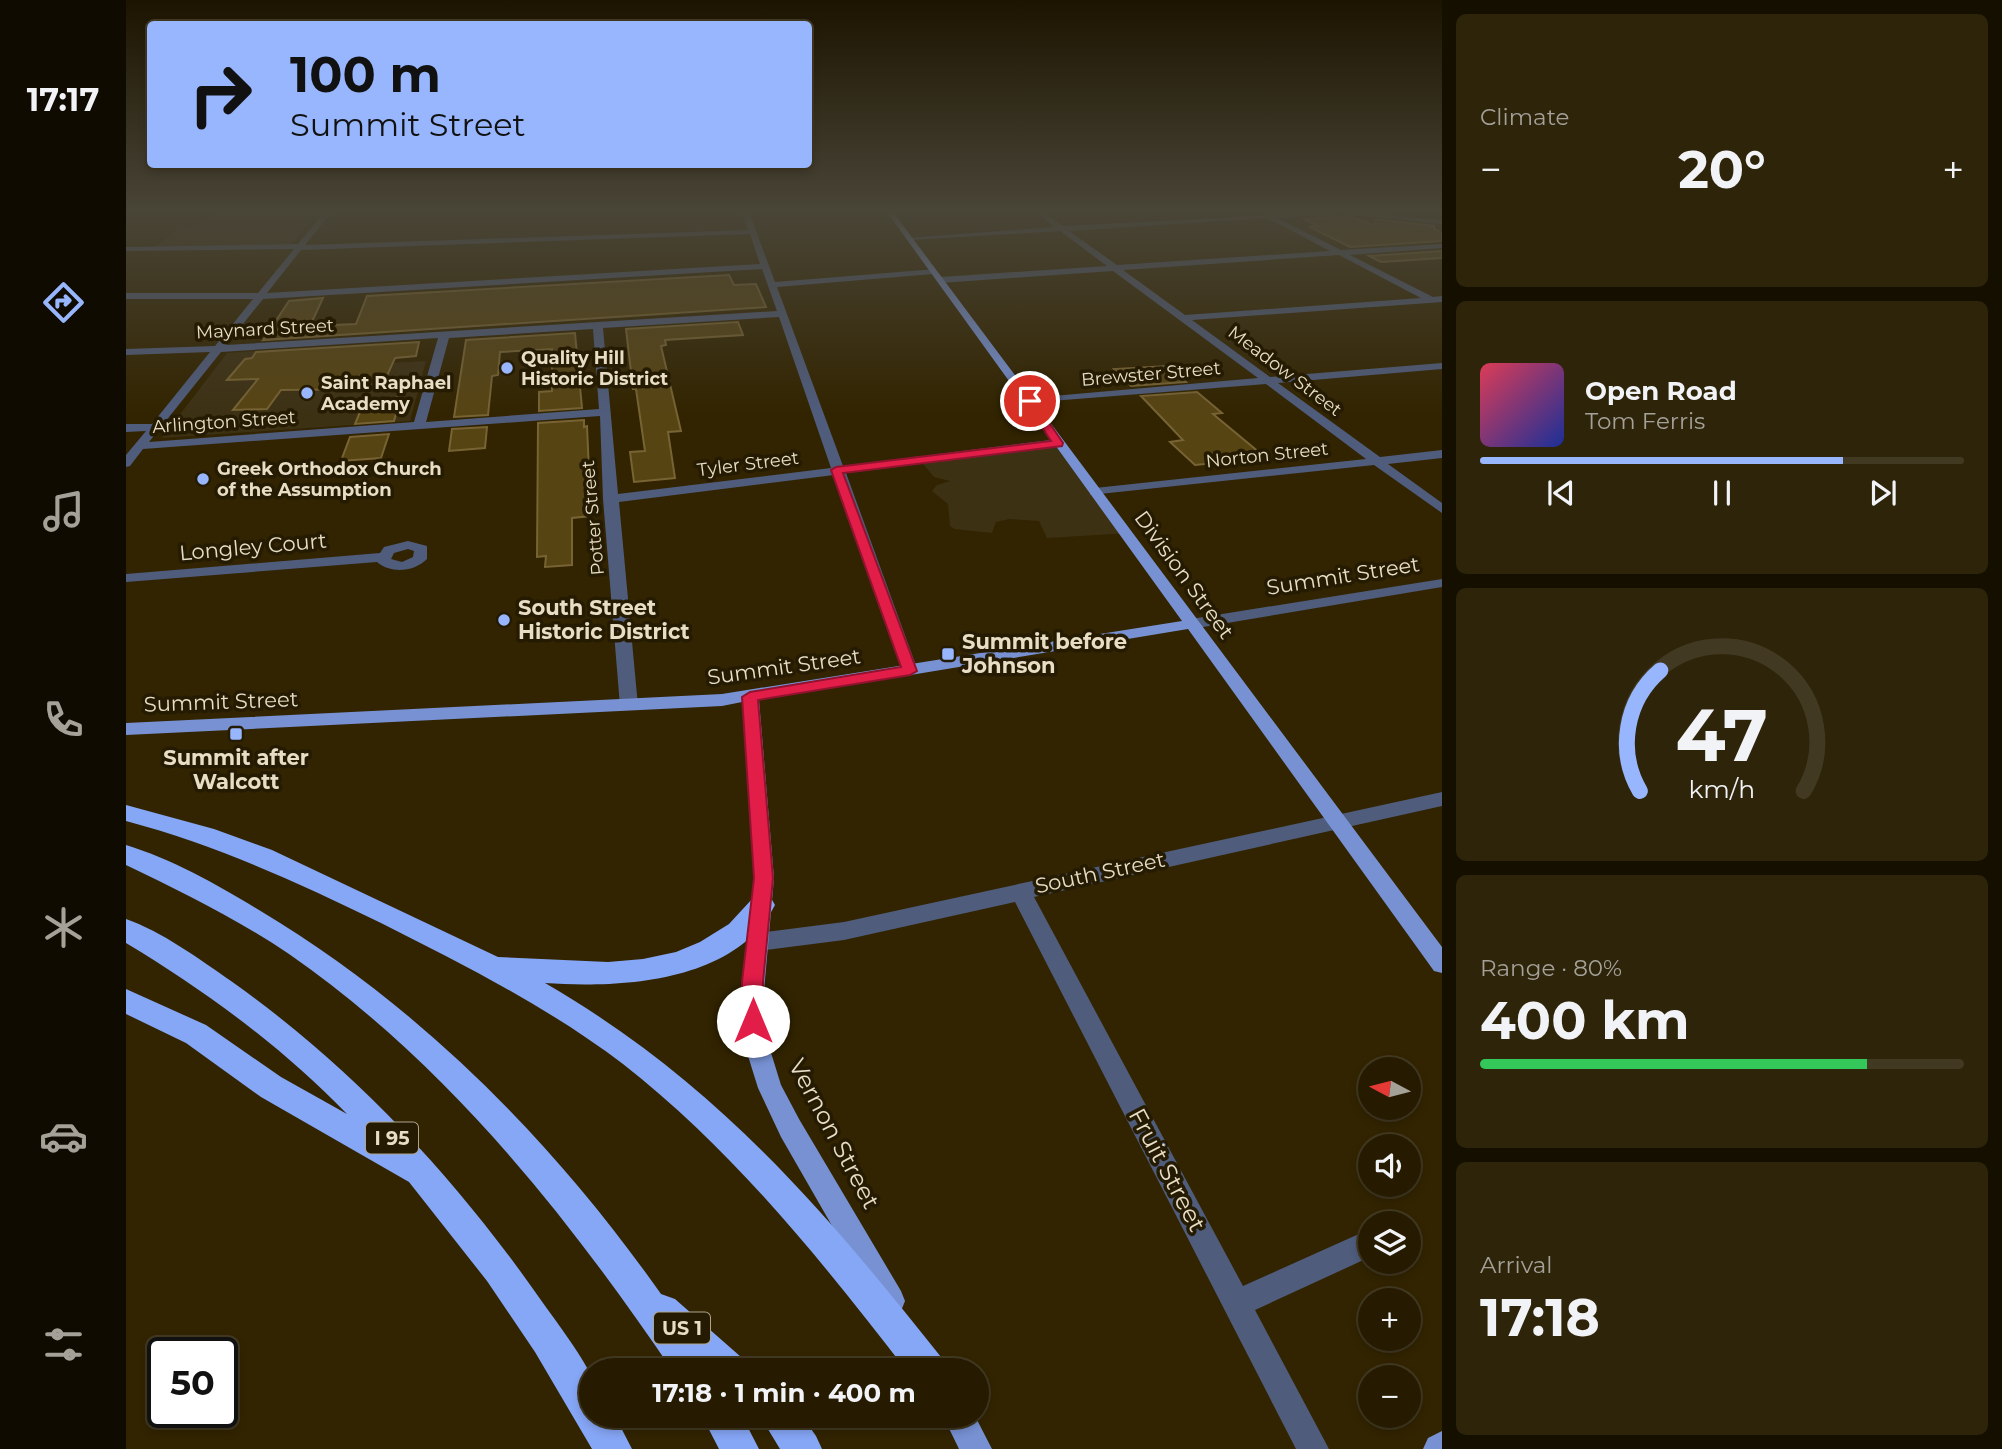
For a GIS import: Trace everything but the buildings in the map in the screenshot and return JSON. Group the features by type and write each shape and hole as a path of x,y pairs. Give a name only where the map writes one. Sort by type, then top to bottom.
{"highway":[{"path":"126,813 185,829 249,851 494,966 560,1004 621,1045 704,1114 820,1236 920,1358"},
{"path":"126,854 188,881 262,922 335,973 451,1069 522,1143 569,1199 636,1287 685,1358"},
{"path":"494,966 595,975 668,965 727,942 741,932 762,905"},
{"name":"I 95","path":"126,930 189,966 264,1018 337,1083 425,1175 525,1307 579,1392"},
{"path":"126,1000 196,1034 271,1087 425,1175"},
{"name":"US 1","path":"636,1287 715,1358"},
{"name":"I 95","path":"601,1428 614,1449"},
{"path":"728,1428 740,1449"},
{"path":"788,1428 803,1449"}],"main road":[{"name":"Division Street","path":"940,280 1442,964"},
{"name":"Summit Street","path":"126,729 629,706 750,697 1191,624"},
{"name":"Vernon Street","path":"750,697 763,853 762,905 753,982 756,1043 770,1088 790,1128 923,1358"},
{"path":"965,1428 976,1449"}],"street":[{"path":"126,463 272,280"},
{"path":"126,296 260,295 528,280"},
{"path":"770,280 910,671"},
{"path":"772,285 871,280"},
{"name":"Meadow Street","path":"1131,280 1442,509"},
{"path":"1391,280 1442,306"},
{"path":"1184,318 1442,299"},
{"name":"Maynard Street","path":"126,352 444,336 782,314"},
{"name":"Potter Street","path":"598,326 610,499 629,706"},
{"path":"419,426 444,336"},
{"name":"Brewster Street","path":"1030,401 1442,366"},
{"name":"Arlington Street","path":"140,446 604,412"},
{"path":"126,428 155,427"},
{"name":"Tyler Street","path":"610,499 1058,443"},
{"name":"Norton Street","path":"1096,492 1442,454"},
{"name":"Longley Court","path":"126,578 383,557"},
{"name":"Summit Street","path":"1191,624 1442,583"},
{"name":"South Street","path":"758,943 844,931 1442,799"},
{"name":"Fruit Street","path":"1020,891 1313,1449"},
{"path":"1237,1303 1358,1248"}],"shaded area":[{"name":"Saint Raphael Academy","path":"380,343 372,364 426,361 410,421 162,438 227,353"},
{"path":"1061,440 1066,443 1130,533 1047,538 1039,521 1009,519 996,522 992,533 955,529 950,526 948,504 932,491 937,485 950,481 934,477 919,459"}],"place":[{"name":"Quality Hill Historic District","path":"507,368"},
{"name":"Saint Raphael Academy","path":"307,393"},
{"name":"Greek Orthodox Church of the Assumption","path":"203,479"},
{"name":"South Street Historic District","path":"504,620"},
{"name":"Summit before Johnson","path":"948,654"},
{"name":"Summit after Walcott","path":"236,734"}],"route":[{"path":"753,1021 751,1002 764,878 750,697 910,671 836,470 1058,443 1030,401"}]}
